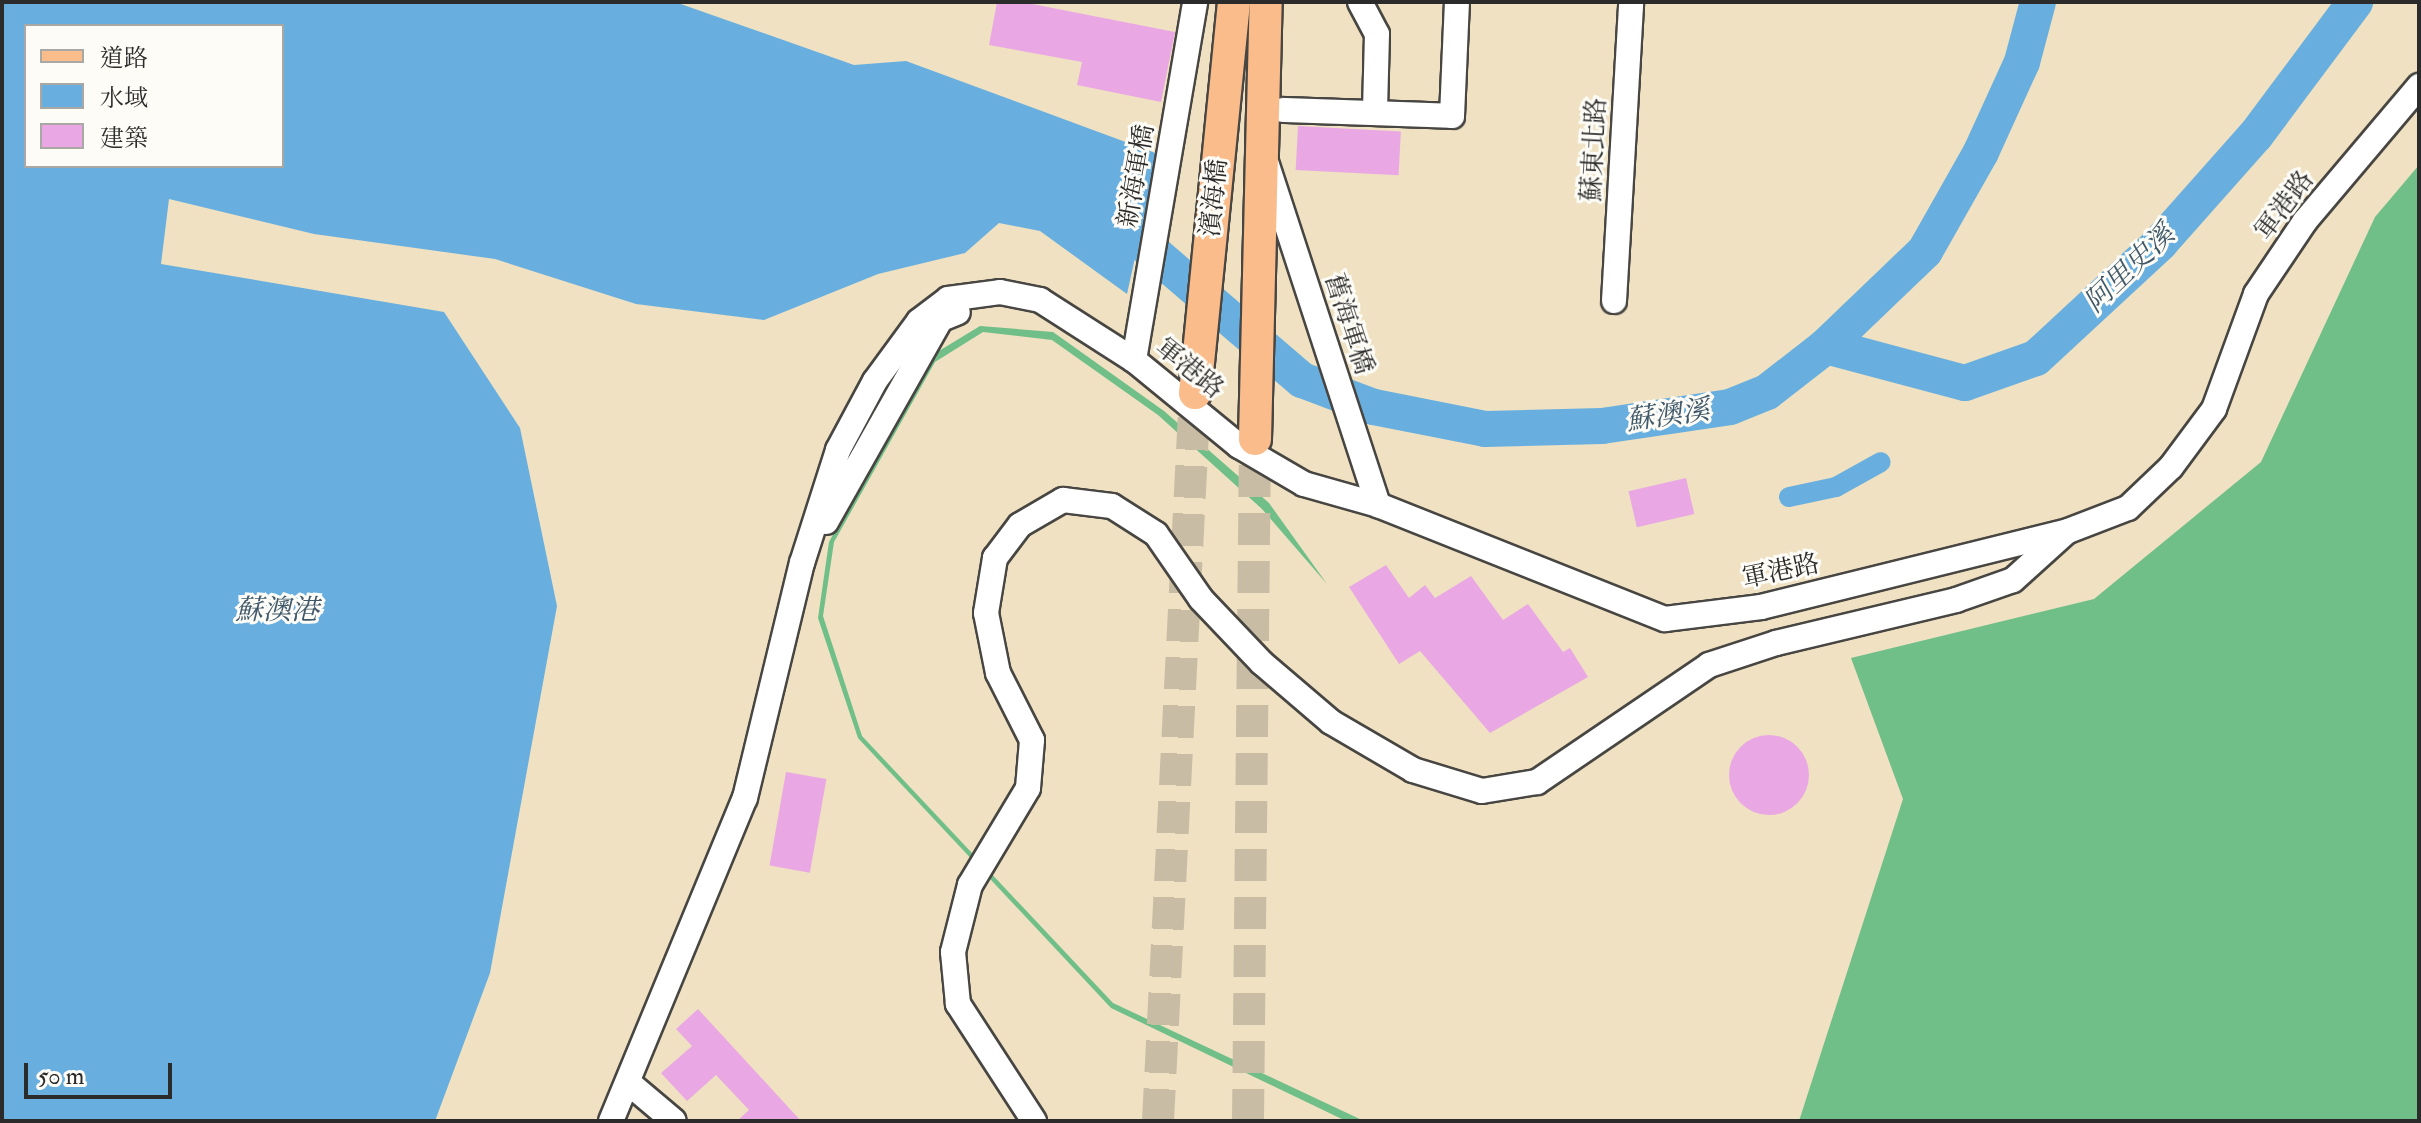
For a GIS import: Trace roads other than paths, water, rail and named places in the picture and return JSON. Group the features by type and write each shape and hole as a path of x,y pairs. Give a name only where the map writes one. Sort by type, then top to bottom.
{"main road":[{"name":"濱海橋","path":"1195,393 1234,2"},
{"path":"1255,439 1265,160 1266,2"}],"street":[{"name":"新海軍橋","path":"1134,360 1195,2"},
{"path":"1360,2 1377,34 1375,111"},
{"path":"1283,110 1452,116 1457,2"},
{"name":"蘇東北路","path":"1614,301 1631,2"},
{"name":"軍港路","path":"630,1084 745,798 802,563 941,319 1000,292 1040,300 1134,360 1252,454 1304,484 1378,505 1665,619 1761,607 2068,531 2128,508 2171,467 2214,409 2256,294 2305,221 2419,86"},
{"name":"舊海軍橋","path":"1265,160 1378,505"},
{"path":"1034,1121 958,1004 953,952 970,885 1028,788 1032,740 998,673 986,613 995,558 1020,525 1052,506 1063,500 1112,506 1156,534 1201,599 1262,663 1331,722 1413,770 1482,791 1537,782 1709,665 1776,643 1956,600 2013,580 2068,531"},
{"path":"611,1121 630,1084 674,1121"}],"water":[{"name":"蘇澳港","path":"2,2 675,2 854,65 906,61 1158,154 1127,294 1040,231 999,223 965,253 878,274 764,320 636,304 495,259 314,234 169,199 161,264 444,312 520,428 557,606 490,973 435,1121 2,1121"}],"waterway":[{"name":"蘇澳溪","path":"1139,240 1302,380 1374,407 1485,429 1602,426 1730,407 1767,392 1826,346 1925,251 1981,152 2022,62 2038,2"},
{"name":"阿里史溪","path":"1826,346 1965,383 2036,358 2160,243 2256,135 2355,2"},
{"path":"1789,497 1836,487 1881,462"}],"tunnel":[{"path":"1158,1121 1195,393"},
{"path":"1248,1121 1255,439"}]}
